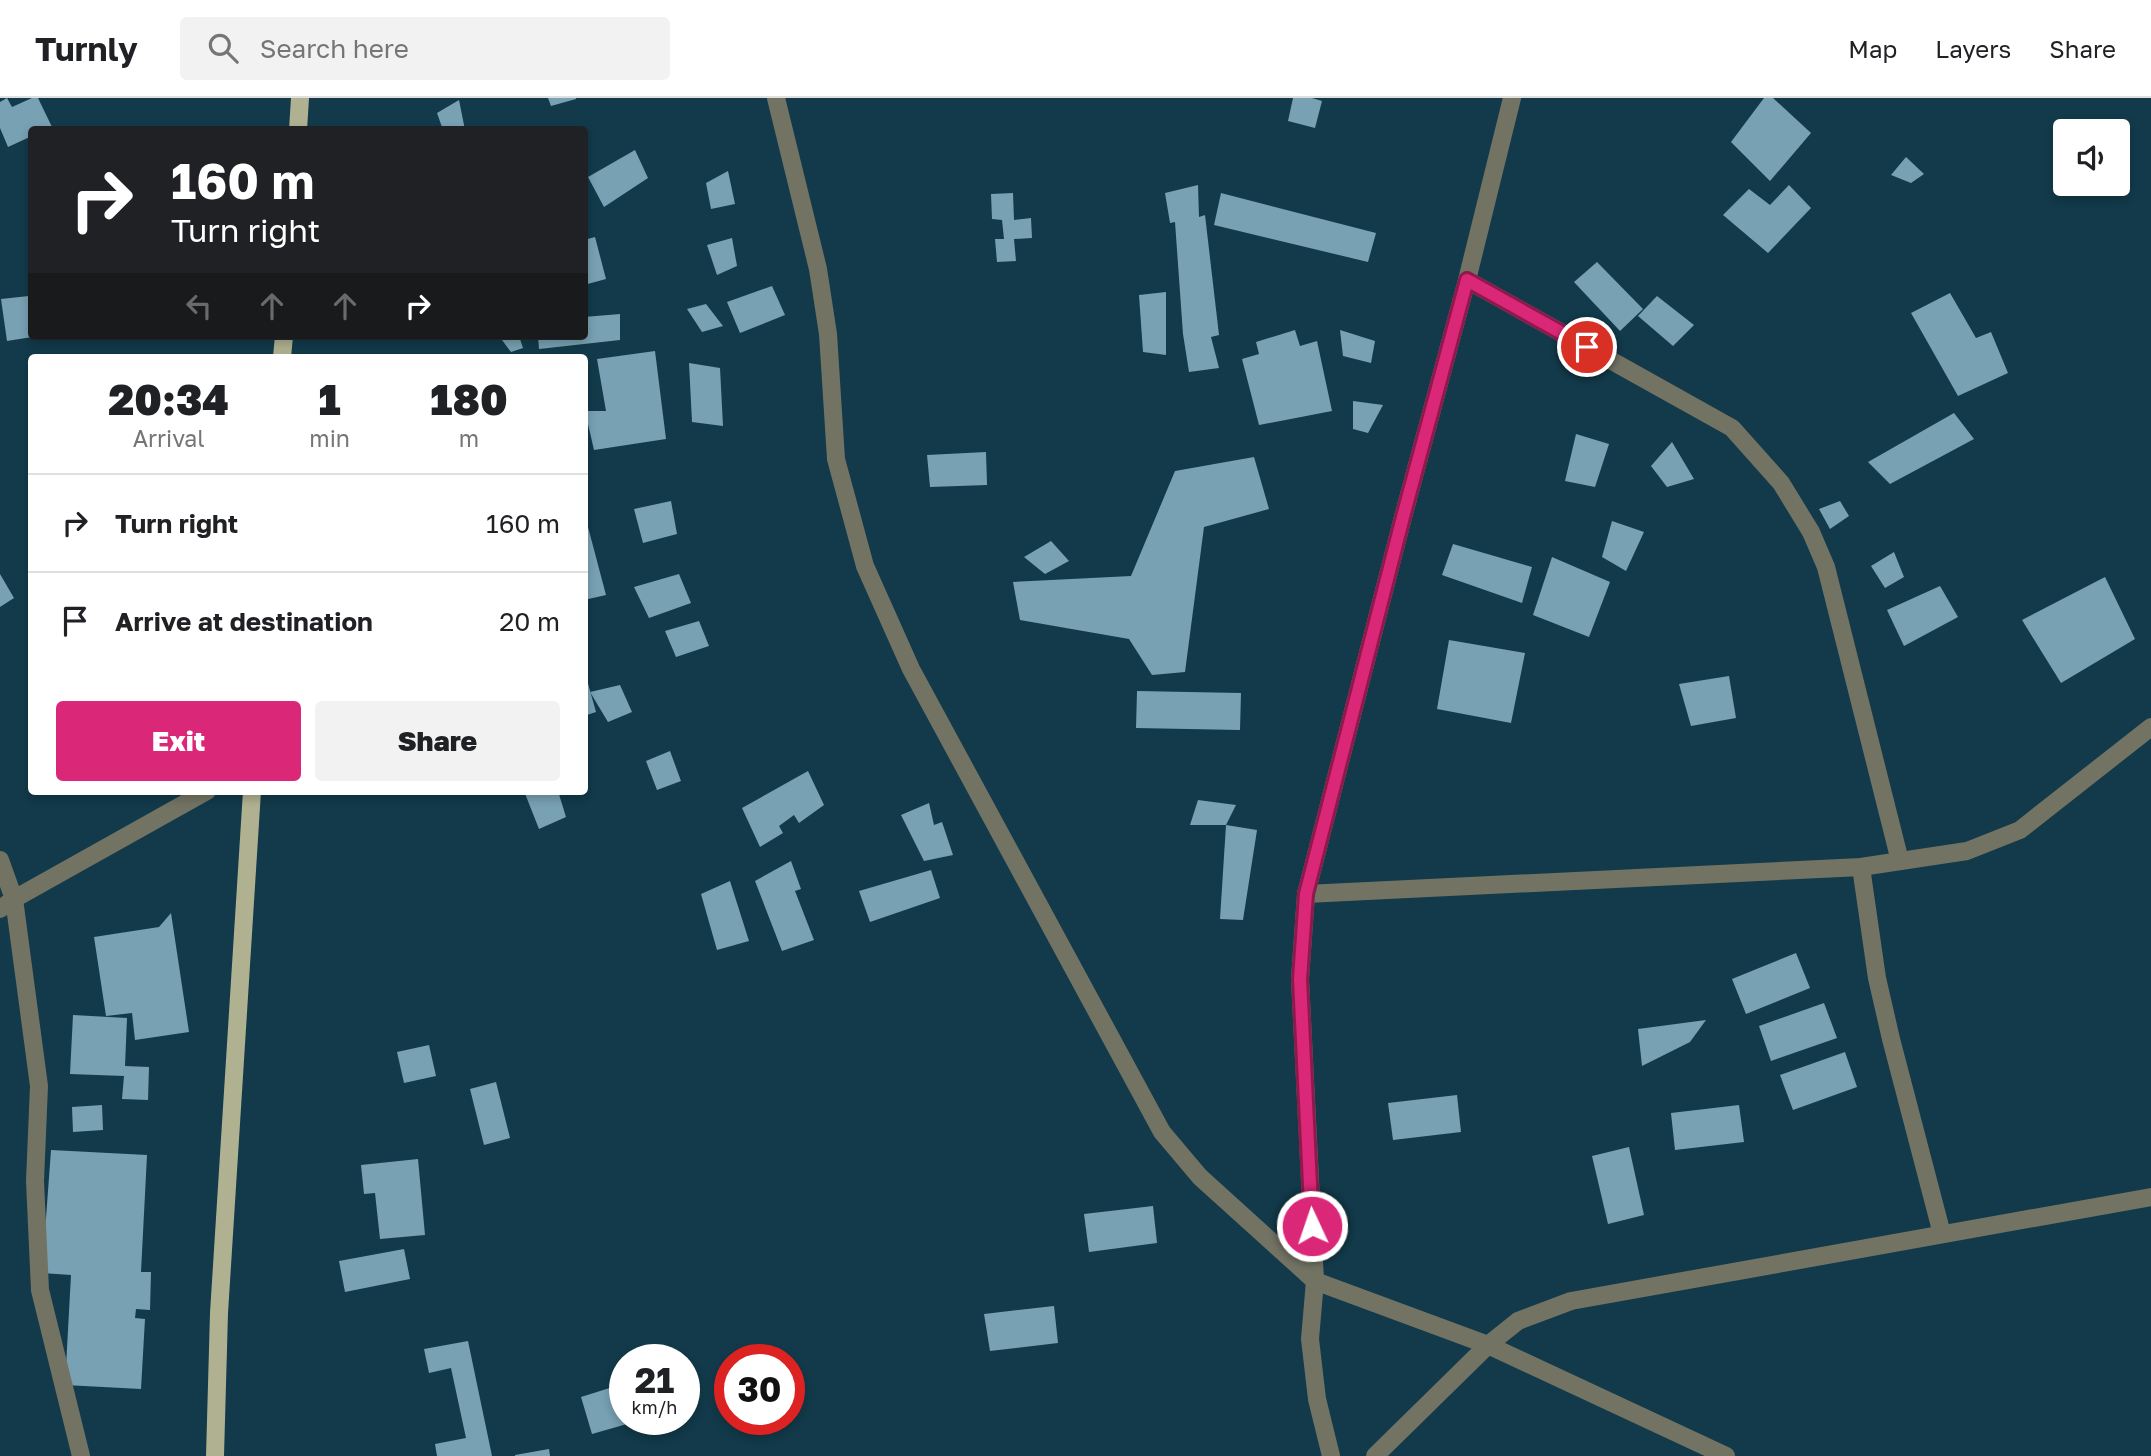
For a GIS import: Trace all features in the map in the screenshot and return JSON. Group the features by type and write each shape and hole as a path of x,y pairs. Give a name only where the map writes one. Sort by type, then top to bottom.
{"main road":[{"path":"298,126 300,98"},
{"path":"215,1456 219,1313 252,795"}],"street":[{"path":"776,98 818,269 828,334 836,460 865,566 911,669 1162,1132 1200,1177 1315,1281 1488,1345 1726,1456"},
{"path":"1331,1456 1317,1399 1310,1339 1315,1281 1300,979 1306,894 1512,98"},
{"path":"1467,280 1732,428 1781,483 1811,532 1826,567 1900,861"},
{"path":"1306,894 1861,867 1967,851 2020,830 2151,727"},
{"path":"7,904 200,795"},
{"path":"0,860 39,1086 35,1181 40,1290 81,1456"},
{"path":"1861,867 1880,990 1942,1234"},
{"path":"1375,1456 1488,1345 1518,1321 1571,1301 2151,1197"}],"building":[{"path":"7,98 12,107 38,98 52,126 28,126 28,138 8,147 0,128 0,102"},
{"path":"548,98 576,98 576,99 551,106"},
{"path":"1293,98 1322,101 1315,128 1288,121"},
{"path":"1764,98 1773,98 1811,133 1770,181 1731,142"},
{"path":"459,100 464,126 442,126 437,113"},
{"path":"635,150 648,178 604,207 588,177"},
{"path":"1906,157 1924,174 1911,183 1891,175"},
{"path":"728,171 735,204 711,209 706,183"},
{"path":"1198,185 1199,217 1205,215 1219,335 1211,337 1219,368 1189,372 1183,334 1175,222 1170,223 1165,193"},
{"path":"1789,185 1811,208 1768,253 1723,215 1749,189 1770,205"},
{"path":"1013,193 1014,220 1031,218 1032,238 1014,239 1016,261 997,262 995,239 1004,239 1002,220 992,219 991,194"},
{"path":"1221,193 1376,233 1368,262 1214,225"},
{"path":"595,237 606,279 588,284 588,239"},
{"path":"732,238 737,266 717,275 707,245"},
{"path":"1597,262 1643,309 1620,331 1574,282"},
{"path":"772,286 785,315 740,333 727,302"},
{"path":"1166,292 1166,355 1143,352 1139,295"},
{"path":"1950,293 1976,338 1991,332 2008,373 1958,396 1911,313"},
{"path":"28,296 28,338 7,341 1,299"},
{"path":"1657,296 1694,325 1673,346 1638,316"},
{"path":"706,304 723,326 702,332 687,309"},
{"path":"620,314 620,340 539,349 538,340 588,340 588,317"},
{"path":"1295,330 1300,346 1317,341 1332,411 1259,425 1242,359 1259,354 1256,342"},
{"path":"1340,330 1375,341 1371,363 1343,356"},
{"path":"502,340 520,340 523,348 511,352"},
{"path":"655,351 666,439 594,450 588,411 606,411 597,359"},
{"path":"689,363 720,368 723,426 692,422"},
{"path":"1353,401 1383,405 1368,433 1353,429"},
{"path":"1954,413 1974,439 1890,484 1868,462"},
{"path":"1576,434 1609,444 1595,487 1565,481"},
{"path":"1672,442 1694,479 1667,487 1651,466"},
{"path":"986,452 987,485 930,487 927,455"},
{"path":"1254,457 1269,509 1204,527 1185,672 1152,675 1129,639 1020,620 1013,582 1131,576 1175,471"},
{"path":"671,501 677,534 643,543 634,509"},
{"path":"1840,501 1849,516 1830,529 1819,509"},
{"path":"1612,521 1644,532 1626,571 1602,557"},
{"path":"588,527 606,595 588,599"},
{"path":"1051,541 1069,561 1045,574 1024,557"},
{"path":"1453,544 1532,567 1522,603 1442,575"},
{"path":"1894,552 1904,577 1885,588 1871,566"},
{"path":"1552,557 1610,582 1589,637 1533,615"},
{"path":"0,574 14,598 0,607"},
{"path":"679,574 691,603 649,618 634,587"},
{"path":"2105,577 2135,639 2061,683 2022,620"},
{"path":"1940,586 1958,617 1904,646 1887,610"},
{"path":"699,621 709,646 676,657 665,631"},
{"path":"1449,640 1525,653 1511,723 1437,709"},
{"path":"1729,676 1736,718 1691,726 1679,684"},
{"path":"588,684 596,712 588,715"},
{"path":"620,685 632,712 608,722 590,692"},
{"path":"1137,691 1241,693 1240,730 1136,728"},
{"path":"670,751 681,781 657,790 646,761"},
{"path":"808,771 824,805 799,823 794,815 779,826 783,833 760,847 742,808"},
{"path":"526,795 559,795 566,817 539,829"},
{"path":"1198,800 1236,805 1226,825 1190,825"},
{"path":"929,803 934,825 942,822 953,855 924,861 901,815"},
{"path":"1226,825 1257,830 1243,920 1220,919"},
{"path":"791,861 801,889 795,891 814,940 782,951 755,881"},
{"path":"931,870 940,898 870,922 859,891"},
{"path":"730,881 749,941 717,950 701,894"},
{"path":"171,913 189,1032 135,1040 132,1013 106,1016 94,937 159,927"},
{"path":"1796,953 1810,988 1746,1014 1732,979"},
{"path":"1824,1003 1837,1038 1771,1061 1759,1026"},
{"path":"73,1015 127,1018 125,1066 149,1067 148,1100 122,1099 124,1076 70,1074"},
{"path":"1706,1020 1690,1042 1642,1066 1638,1029"},
{"path":"429,1045 436,1076 404,1083 397,1052"},
{"path":"1845,1052 1857,1087 1793,1110 1780,1075"},
{"path":"496,1082 510,1138 484,1145 470,1089"},
{"path":"1457,1095 1461,1132 1393,1140 1388,1103"},
{"path":"102,1105 103,1130 73,1132 72,1107"},
{"path":"1739,1105 1744,1142 1675,1150 1671,1113"},
{"path":"1629,1147 1644,1215 1608,1224 1592,1156"},
{"path":"51,1150 147,1155 141,1272 151,1272 150,1310 136,1309 135,1318 145,1319 141,1389 65,1385 71,1275 42,1273"},
{"path":"418,1159 425,1235 380,1239 375,1193 364,1194 361,1165"},
{"path":"1153,1206 1157,1243 1089,1252 1084,1214"},
{"path":"404,1249 410,1279 345,1292 339,1261"},
{"path":"1054,1306 1058,1343 990,1351 984,1314"},
{"path":"468,1341 492,1456 437,1456 435,1444 466,1438 451,1368 429,1373 424,1349"},
{"path":"609,1388 609,1429 592,1434 581,1397"},
{"path":"549,1449 550,1456 515,1456 515,1455"}],"route":[{"path":"1312,1226 1300,979 1306,894 1428,420 1467,280 1587,347"}]}
